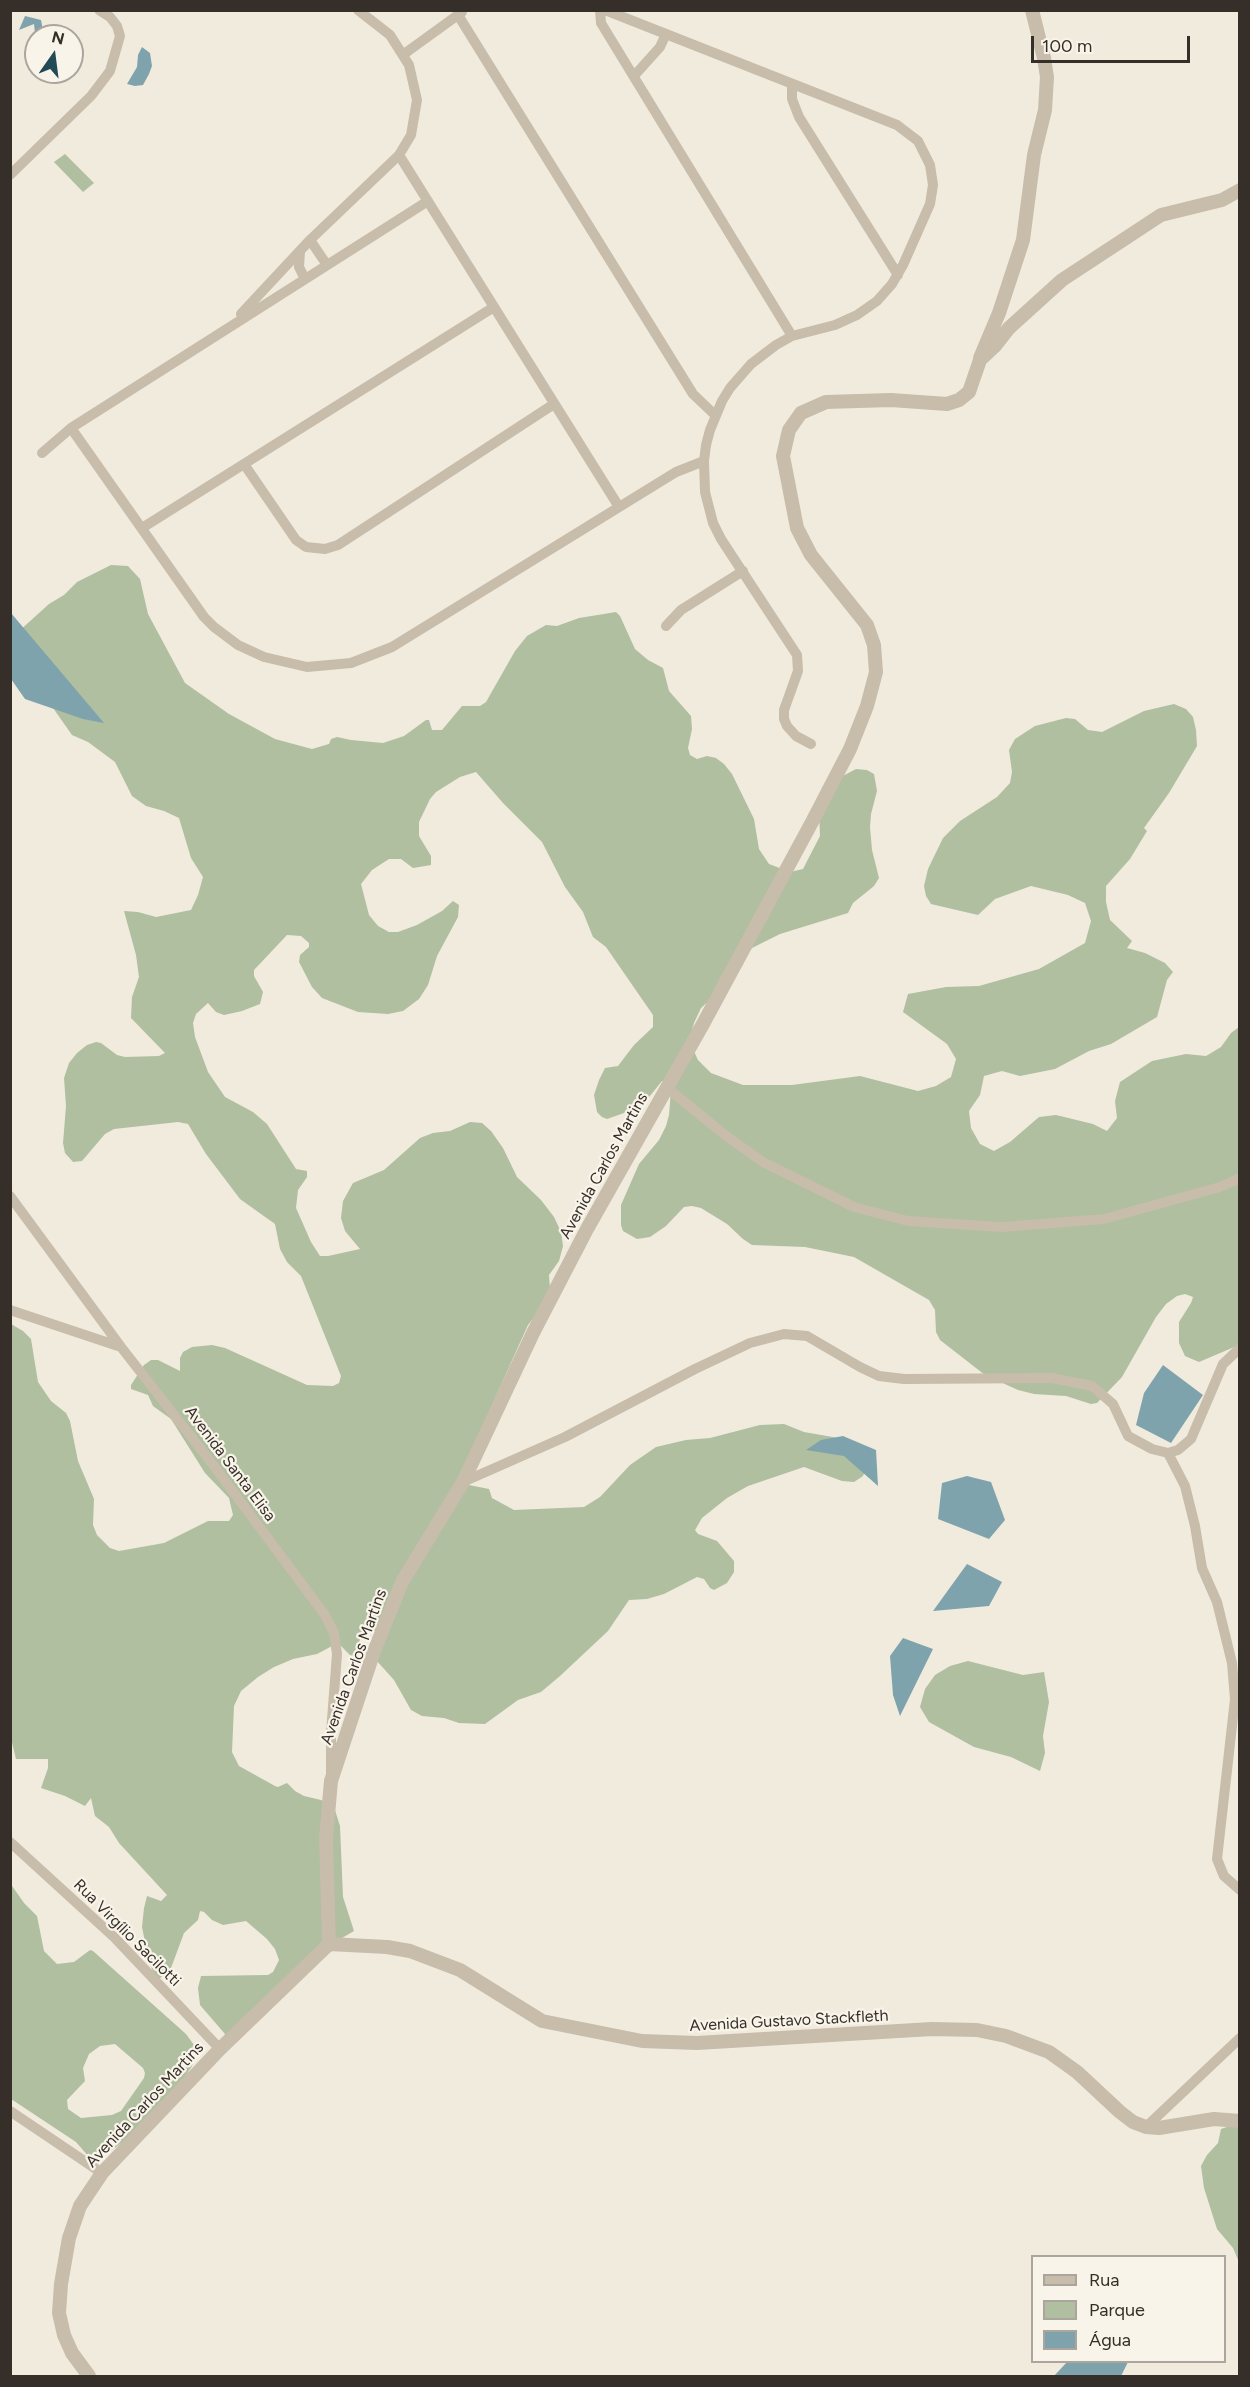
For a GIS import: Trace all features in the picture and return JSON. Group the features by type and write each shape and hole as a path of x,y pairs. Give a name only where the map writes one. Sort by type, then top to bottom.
{"street":[{"path":"10,175 91,96 110,71 120,36 110,17 99,10"},
{"path":"230,327 310,240 399,155 411,135 416,111 416,88 404,54 381,26 358,10"},
{"path":"600,10 601,23 792,336"},
{"path":"605,10 897,125 911,135 923,149 932,175 932,195 898,275 877,301 857,315 835,325 792,336 751,364 730,388 715,415 710,430 704,461 705,492 713,523 721,539 797,655 799,666 797,677 783,714 785,723 791,731 811,744"},
{"path":"980,360 999,313 1023,240 1034,155 1045,110 1047,77 1032,10"},
{"path":"404,54 461,13 693,394 715,415"},
{"path":"634,76 660,47 666,34"},
{"path":"792,84 792,99 799,117 898,275"},
{"path":"399,155 619,507"},
{"name":"Avenida Carlos Martins","path":"89,2376 72,2353 64,2335 59,2313 60,2294 73,2222 80,2206 102,2173 220,2049 329,1944 326,1838 331,1781 373,1653 402,1582 463,1482 538,1323 587,1229 667,1088 850,749 874,678 876,659 874,645 867,625 811,555 797,528 783,456 789,430 801,413 826,402 891,400 947,404 959,399 969,392 980,360 1009,328 1062,280 1161,215 1222,200 1239,190"},
{"path":"42,453 71,428 428,201"},
{"path":"310,240 327,265"},
{"path":"300,251 299,267 305,279"},
{"path":"142,528 494,307"},
{"path":"243,464 296,540 306,547 325,549 338,545 554,404"},
{"path":"71,428 204,617 226,636 264,657 292,665 322,667 365,659 392,647 676,472 704,461"},
{"path":"666,626 681,610 743,571"},
{"path":"667,1088 725,1135 763,1162 854,1207 908,1221 1002,1227 1104,1219 1220,1187 1239,1178"},
{"name":"Avenida Santa Elisa","path":"10,1196 121,1347 325,1615 334,1633 337,1654 331,1733 331,1781"},
{"path":"10,1310 121,1347"},
{"path":"463,1482 565,1437 750,1343 784,1334 807,1336 879,1376 904,1379 1052,1378 1092,1386 1113,1404 1128,1436 1152,1449 1168,1453 1178,1450 1191,1438 1222,1364 1239,1348"},
{"path":"1168,1453 1185,1486 1202,1568 1217,1602 1232,1663 1235,1699 1217,1859 1224,1876 1239,1890"},
{"name":"Rua Virgílio Sacilotti","path":"10,1842 114,1937 220,2049"},
{"name":"Avenida Gustavo Stackfleth","path":"329,1944 387,1947 410,1951 460,1970 542,2021 642,2041 720,2042 932,2029 977,2030 1006,2036 1049,2052 1120,2112 1133,2122 1146,2127"},
{"path":"1146,2127 1239,2038"},
{"path":"10,2111 102,2173"},
{"path":"1146,2127 1159,2128 1214,2119 1239,2121"}],"green space":[{"path":"65,154 94,183 83,192 54,162"},
{"path":"111,565 128,566 140,579 148,614 185,683 229,714 275,739 312,749 329,744 331,739 337,737 383,743 404,736 426,720 429,720 432,730 442,730 462,706 480,706 486,702 515,651 527,636 546,625 557,626 579,618 616,612 635,649 648,660 663,668 669,691 691,716 692,729 688,748 690,755 697,759 707,756 716,758 732,774 754,819 759,849 769,864 790,872 803,869 820,836 819,811 822,787 856,769 867,770 874,774 877,791 870,827 872,850 879,878 874,886 853,903 848,913 780,934 746,951 715,995 701,1008 694,1023 689,1041 698,1060 711,1073 743,1085 792,1085 860,1076 918,1091 936,1086 951,1077 956,1059 947,1044 903,1012 908,994 946,987 979,986 1039,969 1085,943 1091,921 1085,903 1068,895 1031,886 995,899 978,915 931,904 924,886 928,869 943,838 960,821 997,797 1010,783 1012,772 1009,750 1015,739 1035,726 1066,718 1075,719 1088,730 1102,732 1144,711 1174,704 1186,709 1193,717 1197,746 1169,793 1144,828 1147,831 1130,859 1106,886 1106,902 1110,920 1132,941 1127,948 1145,953 1165,963 1173,972 1167,980 1157,1017 1111,1044 1089,1051 1055,1069 1020,1076 1002,1071 984,1076 980,1095 969,1111 971,1128 980,1144 994,1151 1010,1142 1039,1117 1056,1115 1093,1124 1107,1131 1117,1118 1115,1101 1120,1082 1152,1061 1186,1054 1206,1056 1221,1047 1231,1033 1239,1027 1239,1345 1199,1362 1185,1356 1179,1343 1179,1322 1193,1297 1185,1294 1177,1296 1166,1304 1156,1317 1122,1377 1097,1403 1091,1404 1066,1396 1034,1394 1018,1390 985,1375 940,1340 936,1332 935,1310 929,1300 854,1257 805,1247 752,1245 727,1224 701,1208 692,1206 684,1207 666,1226 650,1237 637,1239 623,1231 621,1205 639,1164 659,1140 666,1126 671,1090 667,1082 662,1081 641,1107 607,1119 597,1112 594,1095 605,1068 618,1066 634,1045 653,1027 653,1015 606,947 593,937 583,912 565,887 542,842 476,772 460,777 436,792 430,799 419,822 419,836 431,856 431,865 413,868 401,859 389,859 372,870 361,884 369,915 378,926 389,932 398,932 417,925 442,911 453,901 459,905 458,917 437,956 428,985 419,999 403,1011 388,1014 358,1012 322,998 312,987 299,962 300,955 309,947 309,943 301,936 287,935 254,970 254,976 263,992 260,1004 224,1015 216,1012 208,1003 196,1014 193,1023 195,1037 208,1072 225,1097 253,1112 267,1124 296,1169 307,1171 307,1177 298,1190 296,1208 320,1256 360,1249 345,1231 341,1218 343,1201 353,1183 384,1170 420,1138 433,1133 450,1131 470,1122 482,1123 491,1131 503,1148 517,1177 541,1200 554,1217 561,1232 563,1246 559,1261 549,1275 550,1289 528,1325 460,1476 464,1484 489,1489 492,1498 514,1510 584,1507 600,1497 630,1465 656,1447 686,1440 710,1438 760,1425 784,1424 804,1432 850,1440 868,1463 863,1476 854,1482 842,1481 804,1467 748,1486 727,1498 702,1518 695,1530 698,1534 717,1541 734,1561 734,1572 727,1583 714,1590 704,1579 697,1577 664,1594 647,1599 629,1600 608,1631 560,1676 541,1692 518,1700 485,1724 459,1723 444,1718 422,1716 411,1710 394,1680 376,1660 378,1634 365,1623 355,1656 350,1655 341,1646 334,1645 317,1654 293,1659 274,1667 241,1691 234,1706 232,1752 239,1766 275,1786 287,1783 304,1796 321,1800 334,1807 340,1826 343,1897 354,1931 342,1938 332,1951 313,1963 224,2037 225,2034 200,2005 198,1988 201,1976 268,1975 273,1972 279,1960 275,1949 246,1921 223,1925 200,1911 198,1920 184,1933 171,1968 157,1981 149,1962 142,1927 144,1908 147,1896 161,1901 167,1895 119,1843 109,1827 95,1816 91,1798 85,1806 41,1788 48,1768 48,1759 16,1759 10,1734 11,1324 31,1339 38,1382 51,1401 66,1413 70,1421 78,1461 94,1499 93,1525 97,1535 110,1548 119,1551 164,1543 208,1521 229,1521 233,1515 229,1498 205,1473 171,1419 153,1406 148,1395 131,1389 131,1385 144,1365 151,1360 158,1360 180,1371 180,1358 183,1352 192,1347 212,1345 225,1348 307,1385 333,1386 339,1383 341,1376 301,1276 287,1262 280,1249 275,1224 240,1199 206,1154 188,1124 178,1122 114,1129 105,1134 82,1161 73,1162 65,1153 63,1143 66,1106 64,1078 69,1063 77,1053 87,1045 96,1042 117,1055 125,1057 159,1056 165,1053 131,1018 132,997 139,977 136,955 124,911 156,917 191,910 203,877 191,858 179,818 146,806 132,796 115,762 88,742 72,735 32,678 18,632 77,582"},
{"path":"968,1661 1023,1675 1044,1672 1049,1702 1043,1736 1045,1753 1040,1771 1011,1757 974,1747 929,1722 920,1707 925,1689 935,1675 950,1666"},
{"path":"10,1883 24,1903 37,1916 44,1951 57,1964 74,1962 90,1950 93,1951 186,2034 197,2049 192,2066 180,2084 131,2136 108,2153 89,2157 76,2142 11,2099","holes":["115,2044 143,2068 144,2078 121,2111 112,2115 81,2118 68,2109 67,2100 85,2081 83,2068 89,2054 100,2046"]},
{"path":"1239,2123 1239,2262 1233,2248 1217,2229 1204,2188 1201,2166 1218,2143 1221,2129"}],"water":[{"path":"25,16 41,20 42,24 24,24 24,28 19,30"},
{"path":"142,47 150,53 152,66 149,74 143,85 127,84 137,67 138,55"},
{"path":"10,613 104,723 83,719 25,699 11,679"},
{"path":"1163,1365 1203,1395 1171,1443 1136,1425 1144,1393"},
{"path":"843,1436 876,1450 878,1486 844,1456 806,1450 821,1440"},
{"path":"967,1476 991,1482 1005,1520 989,1539 938,1519 942,1483"},
{"path":"967,1564 1002,1582 989,1606 933,1611"},
{"path":"903,1638 933,1649 900,1716 893,1695 890,1656"},
{"path":"1066,2363 1128,2363 1121,2376 1054,2376"}]}
